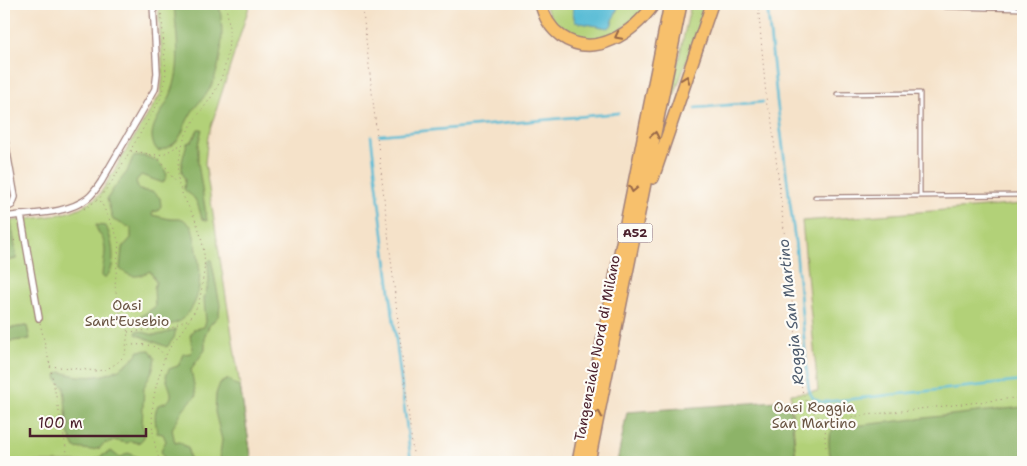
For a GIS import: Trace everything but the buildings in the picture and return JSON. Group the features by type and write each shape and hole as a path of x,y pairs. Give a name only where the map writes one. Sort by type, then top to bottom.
{"highway":[{"path":"541,4 547,20 555,31 571,42 584,45 604,42 629,31 654,4"},
{"name":"Tangenziale Nord di Milano","path":"578,462 670,4"},
{"name":"Tangenziale Nord di Milano","path":"589,462 681,4"},
{"name":"A52","path":"609,362 626,309 654,175 712,4"}],"street":[{"path":"4,217 73,207 90,196 101,182 155,89 157,73 153,4"},
{"path":"4,135 15,197 12,205 4,209"},
{"path":"21,214 39,318"}],"lane":[{"path":"946,6 1023,9"},
{"path":"837,94 920,93 920,196"},
{"path":"815,197 1023,195"}],"path":[{"path":"160,462 155,448 151,421 154,396 165,357 198,302 204,274 201,234 194,216 183,198 179,183 179,165 182,146 189,127 217,87 224,66 229,30 225,4"},
{"path":"362,4 414,462"},
{"path":"758,4 767,107 771,114 802,390 811,412 828,423"},
{"path":"130,151 162,155 178,146 182,146"},
{"path":"148,154 160,160 174,180 179,183"},
{"path":"50,366 97,371 107,369 125,355 128,332 119,310 115,285 119,243 99,199"},
{"path":"4,242 25,238"},
{"path":"39,318 69,462"},
{"path":"128,332 169,328 190,318"},
{"path":"127,345 153,345 161,350 165,357"},
{"path":"828,423 838,418 1023,397"},
{"path":"828,423 826,436 828,462"}],"green space":[{"name":"Oasi Sant'Eusebio","path":"158,4 250,4 208,136 205,163 252,462 4,462 4,342 29,339 27,326 4,329 4,261 17,259 11,221 47,217 69,212 80,208 100,194 161,93 163,74"},
{"path":"174,4 219,4 222,44 216,75 210,88 192,112 177,140 167,148 158,151 152,137 153,130 170,96 178,62"},
{"path":"544,4 574,4 573,13 611,26 619,4 648,4 644,10 618,32 589,42 560,33"},
{"path":"691,4 707,4 664,124"},
{"path":"198,129 202,129 198,145 198,163 207,221 202,219 195,200 184,189 185,179 182,172 182,162 187,143 192,141"},
{"path":"143,156 158,162 167,175 163,183 141,175 136,181 139,190 154,192 160,198 161,206 152,215 170,219 183,219 192,227 199,265 200,278 195,303 178,322 159,326 135,320 155,307 154,288 156,282 150,271 135,276 120,269 122,248 131,238 131,228 113,220 107,199 127,172 133,157"},
{"name":"Oasi Roggia San Martino","path":"1023,204 1023,408 829,437 831,462 796,462 791,394 818,391 802,221"},
{"path":"11,221 17,259 4,261 4,222"},
{"path":"96,225 106,226 112,246 113,261 109,274 104,278 102,276 105,247"},
{"path":"211,259 220,305 219,315 209,326 205,335 205,350 191,369 196,396 184,408 172,429 175,443 179,442 188,448 190,462 165,462 161,450 166,441 163,434 157,433 156,412 158,405 165,403 171,397 166,376 169,369 178,366 183,354 191,353 193,348 190,336 194,329 204,327 206,322 204,299 209,282 208,262"},
{"path":"27,326 30,339 4,342 4,329"},
{"path":"176,329 174,338 167,347 136,334 137,331 160,335"},
{"path":"150,350 155,358 153,369 144,387 142,426 145,433 142,440 138,443 131,441 127,443 113,440 103,444 100,448 92,450 75,448 68,433 70,423 67,421 64,387 57,380 56,375 61,372 82,376 110,373 125,365 139,351"},
{"path":"229,379 234,384 240,386 252,462 221,462 222,440 215,412 216,394 220,383"},
{"path":"790,400 796,462 617,462 627,412"},
{"path":"1023,407 1023,462 831,462 829,439 835,428"},
{"path":"111,451 120,458 128,453 150,462 90,462"}],"water":[{"path":"574,4 619,4 611,26 608,28 575,22"}],"waterway":[{"name":"Roggia San Martino","path":"767,4 796,249 808,383 812,396 816,400 823,402 1023,381"},
{"path":"695,108 763,102"},
{"path":"379,135 618,113"},
{"path":"371,136 411,462"}]}
